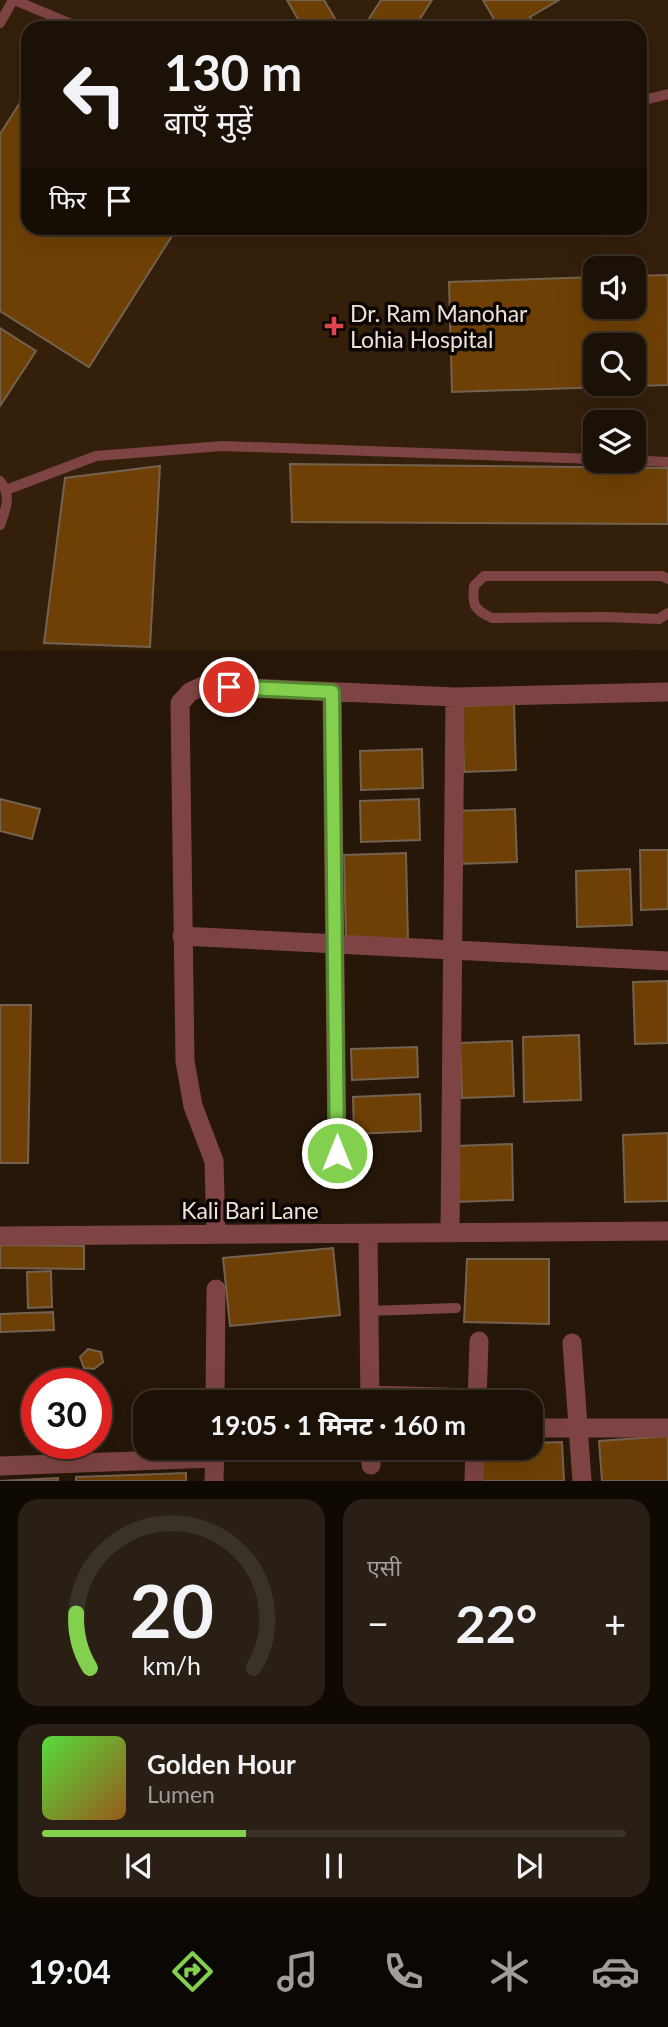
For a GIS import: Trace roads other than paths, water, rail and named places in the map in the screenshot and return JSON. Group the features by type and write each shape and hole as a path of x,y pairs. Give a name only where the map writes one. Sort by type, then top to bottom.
{"street":[{"path":"216,1234 214,1161 193,1106 185,1060 180,703 190,692 203,686 455,697 668,692"},
{"path":"332,692 337,1153"},
{"path":"450,1233 455,697"},
{"path":"182,936 668,961"},
{"name":"Kali Bari Lane","path":"0,1236 668,1231"},
{"path":"368,1234 370,1390"},
{"path":"215,1390 216,1289"},
{"path":"477,1390 479,1342"},
{"path":"572,1343 582,1481"},
{"path":"543,1428 668,1428"},
{"path":"0,1466 72,1472 158,1460"},
{"path":"214,1481 215,1460"},
{"path":"474,1481 475,1460"}],"lane":[{"path":"0,23 14,0 64,21"},
{"path":"647,98 668,94"},
{"path":"0,524 8,503 3,485 96,456 222,446 583,459"},
{"path":"646,461 668,462"},
{"path":"668,579 662,576 484,576 474,586 472,600 478,612 492,618 659,619 668,613"},
{"path":"369,1311 456,1308"}],"place":[{"name":"Dr. Ram Manohar Lohia Hospital","path":"334,326"}]}
